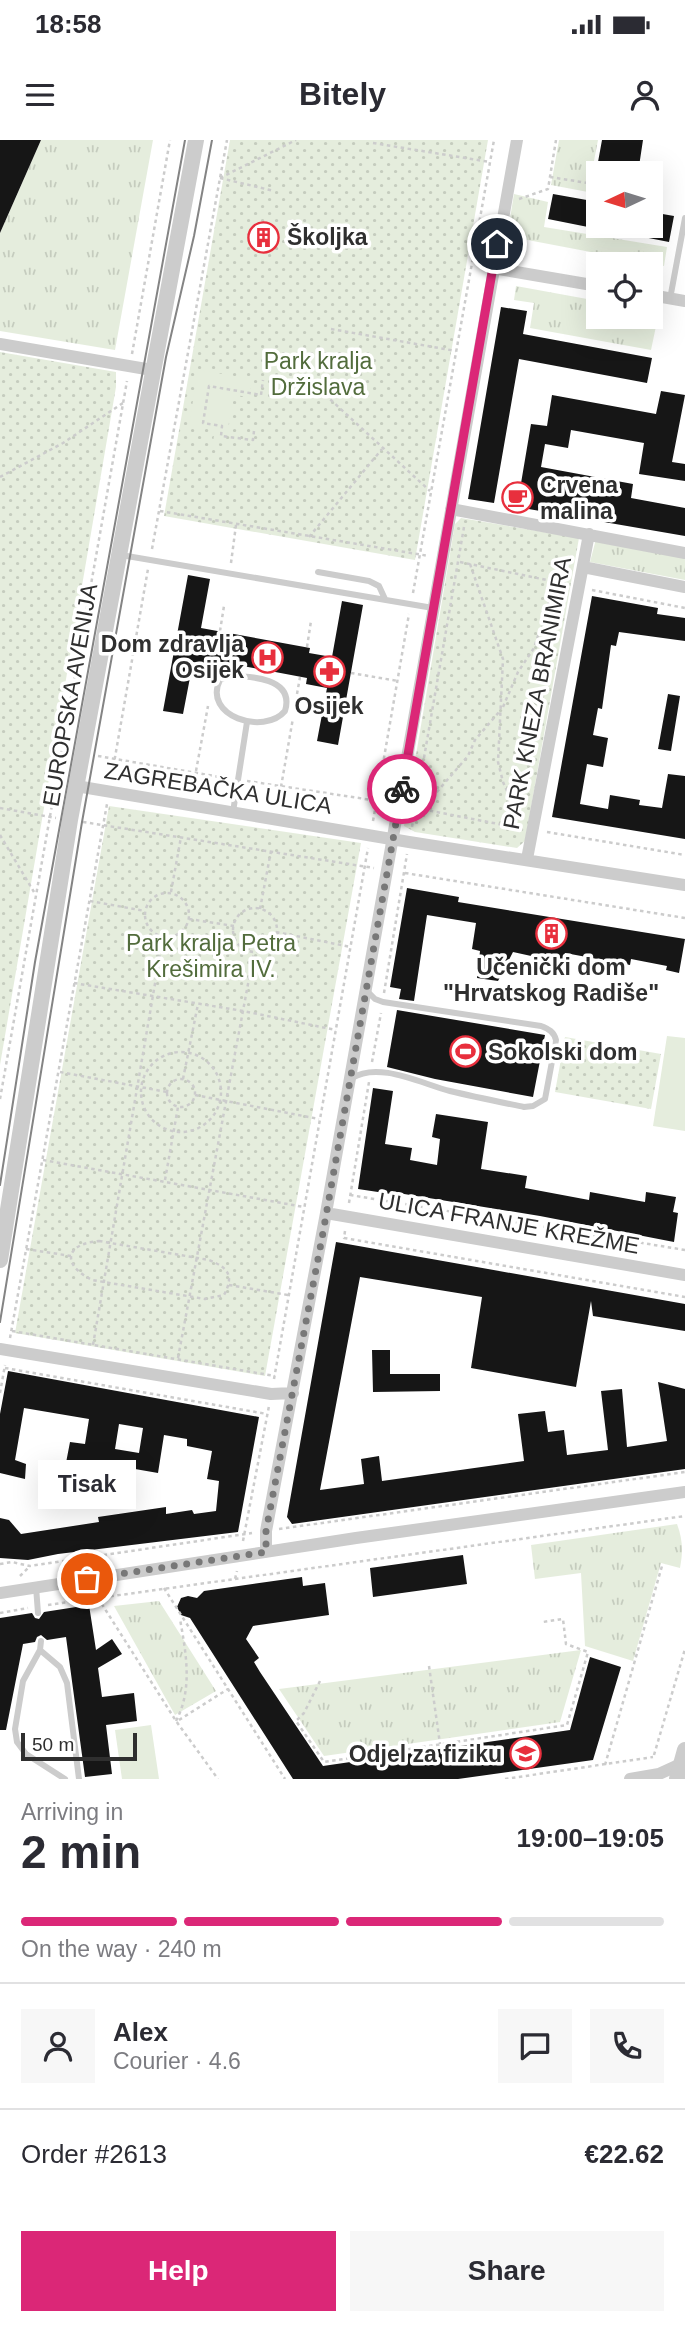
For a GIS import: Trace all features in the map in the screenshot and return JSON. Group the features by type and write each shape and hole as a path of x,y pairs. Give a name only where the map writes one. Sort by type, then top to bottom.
{"street":[{"name":"EUROPSKA AVENIJA","path":"0,1260 70,820 196,140"},
{"path":"266,1552 266,1531 400,804 517,140"},
{"path":"493,268 586,284"},
{"path":"663,298 685,301"},
{"path":"0,344 152,370"},
{"path":"452,509 685,553"},
{"name":"PARK KNEZA BRANIMIRA","path":"527,859 589,534"},
{"path":"583,568 685,587"},
{"name":"ZAGREBAČKA ULICA","path":"76,786 685,885"},
{"name":"ULICA FRANJE KREŽME","path":"326,1213 685,1275"},
{"path":"4,1350 271,1394 293,1393"},
{"path":"0,1592 685,1492"},
{"path":"630,1779 667,1771 684,1760"},
{"path":"677,1779 684,1760"}],"lane":[{"path":"670,299 685,218"},
{"path":"118,554 433,608"},
{"path":"318,572 369,581 379,586 385,599"},
{"path":"236,676 283,687 287,703 280,716 273,720 247,722 220,706 216,694 220,680 236,676"},
{"path":"233,812 247,722"},
{"path":"350,1079 362,1072 371,1072 419,1080 446,1090 524,1107 533,1106 545,1099 556,1040 555,1034 541,1026 383,1002 375,999 366,990"},
{"path":"36,1587 38,1609"},
{"path":"41,1641 40,1650 23,1681 15,1729 17,1742 26,1754 65,1779"},
{"path":"40,1650 60,1667 67,1683 79,1779"}],"path":[{"path":"0,1099 170,140"},
{"path":"0,1392 5,1368 4,1350 11,1331 43,1160 227,140"},
{"path":"220,178 296,140"},
{"path":"235,1578 275,1376 494,140"},
{"path":"513,201 548,189 556,140"},
{"path":"373,143 490,162"},
{"path":"550,177 586,183"},
{"path":"220,178 274,191"},
{"path":"331,329 456,351"},
{"path":"254,431 253,440 221,436 222,426 203,423 209,386 261,395 263,380"},
{"path":"320,390 430,491"},
{"path":"0,477 63,443 123,403"},
{"path":"309,537 382,449"},
{"path":"160,511 419,554 685,608"},
{"path":"467,513 409,842 344,1238 685,1297"},
{"path":"229,572 236,525"},
{"path":"82,753 281,787 377,800 523,828 503,782 498,762 503,659 470,564"},
{"path":"422,809 468,757 475,740 501,710 518,673 534,648 555,582"},
{"path":"220,631 224,606"},
{"path":"307,647 311,621"},
{"path":"351,673 398,681"},
{"path":"195,772 206,717"},
{"path":"281,787 290,732"},
{"path":"0,808 685,918"},
{"path":"533,830 685,855"},
{"path":"0,835 35,894"},
{"path":"171,892 181,837"},
{"path":"260,909 271,851"},
{"path":"171,892 183,899 187,905 189,919 183,931 177,935 163,937 147,925 145,911 147,904 157,895 171,892"},
{"path":"89,901 145,911"},
{"path":"253,908 260,909 271,915 276,926 275,939 267,948 248,951 237,943 234,926 241,913 253,908"},
{"path":"189,919 234,926"},
{"path":"276,932 351,947"},
{"path":"93,1345 122,1173 140,1087 163,937"},
{"path":"178,1358 254,952"},
{"path":"74,983 154,995 336,1030"},
{"path":"183,1079 198,1003"},
{"path":"175,1053 188,1053 200,1057 218,1075 220,1101 211,1119 203,1125 194,1130 174,1132 164,1129 149,1116 144,1107 140,1087 153,1064 175,1053"},
{"path":"59,1072 167,1092"},
{"path":"183,1079 192,1085 195,1095 189,1105 178,1107 168,1100 167,1092 174,1081 183,1079"},
{"path":"195,1095 320,1119"},
{"path":"164,1181 178,1107"},
{"path":"43,1160 304,1207"},
{"path":"350,1195 685,1250"},
{"path":"83,1242 110,1243 209,1260 226,1269 229,1285 224,1295 215,1298 189,1296 92,1280 77,1272 72,1265 71,1256 77,1246 83,1242"},
{"path":"26,1249 71,1256"},
{"path":"229,1285 289,1295"},
{"path":"11,1331 275,1376"},
{"path":"5,1368 267,1414"},
{"path":"0,1564 12,1562 30,1566 685,1472"},
{"path":"0,1613 685,1516"},
{"path":"605,1765 663,1566"},
{"path":"164,1588 285,1779"},
{"path":"98,1598 176,1721 218,1779"},
{"path":"176,1721 184,1706 187,1677 180,1615"},
{"path":"320,1681 304,1713 296,1721 324,1762 567,1725 588,1652 566,1644 563,1619 543,1622"},
{"path":"649,1776 685,1648"},
{"path":"429,1666 440,1744"},
{"path":"176,1721 228,1689"},
{"path":"505,1779 653,1757"}],"green space":[{"path":"41,140 153,140 115,350 0,331 0,233"},
{"name":"Park kralja Držislava","path":"230,140 488,140 415,560 164,516"},
{"path":"559,140 598,140 594,161 586,161 586,192 551,185"},
{"path":"514,194 548,202 544,227 586,234 586,238 612,238 667,247 664,266 663,252 591,252 507,236"},
{"path":"516,286 586,299 586,329 655,329 651,350 530,328 534,303 514,300"},
{"path":"0,352 116,372 116,387 0,1065"},
{"path":"198,370 252,379 249,397 234,395 225,444 213,442 215,429 189,425"},
{"path":"461,518 579,538 525,841 517,848 415,832 404,826 455,524"},
{"path":"596,539 685,556 685,580 590,562"},
{"name":"Park kralja Petra Krešimira IV.","path":"109,806 361,843 265,1376 15,1333"},
{"path":"667,1036 685,1038 685,1131 653,1126"},
{"path":"565,1037 661,1054 651,1109 555,1092"},
{"path":"677,1524 682,1546 680,1568 661,1563 633,1661 585,1646 581,1573 535,1579 531,1545"},
{"path":"159,1601 216,1691 175,1715 114,1606"},
{"path":"581,1650 560,1722 324,1756 279,1689"},
{"path":"151,1725 159,1779 122,1779 115,1730"}],"building":[{"path":"0,140 41,140 0,233"},
{"path":"602,140 643,140 640,161 598,161"},
{"path":"553,194 586,200 586,227 548,219"},
{"path":"663,214 674,216 669,242 649,238 663,238"},
{"name":"Školjka","path":"260,224 274,226 271,246 258,244 255,234"},
{"path":"501,307 527,311 523,334 652,358 647,383 519,359 494,503 468,499"},
{"path":"661,391 685,395 672,462 685,464 685,481 639,474 644,443 571,430 568,448 545,444 541,467 633,484 631,498 685,508 685,536 517,507 531,424 547,426 552,395 656,414"},
{"path":"188,575 210,579 201,628 310,648 309,653 332,657 342,601 363,605 338,745 317,741 327,688 306,684 307,678 211,660 211,665 193,662 183,714 163,711"},
{"path":"592,596 658,608 657,614 685,618 685,641 619,632 616,646 611,645 602,709 598,708 593,735 608,738 603,767 587,764 580,804 608,809 610,795 640,800 639,805 662,808 668,774 685,776 685,839 552,817"},
{"path":"668,694 680,696 671,751 658,749"},
{"path":"407,888 459,897 458,902 685,939 679,973 666,970 667,966 631,959 630,965 565,953 563,963 513,952 498,981 477,978 480,951 472,949 476,923 427,915 414,1001 399,999 401,989 390,987"},
{"name":"Sokolski dom","path":"397,1010 545,1035 533,1097 387,1067"},
{"path":"373,1088 393,1091 385,1144 412,1148 410,1160 437,1165 440,1139 432,1137 436,1114 488,1122 481,1169 527,1176 525,1188 589,1200 590,1192 645,1202 646,1192 676,1197 673,1212 678,1213 674,1242 540,1216 358,1189"},
{"path":"336,1242 685,1304 685,1331 593,1316 591,1301 576,1387 471,1368 482,1297 360,1277 320,1490 364,1484 361,1459 379,1456 382,1481 524,1461 518,1414 545,1411 548,1432 564,1430 567,1455 608,1450 601,1391 622,1389 627,1447 667,1441 658,1382 685,1389 685,1469 292,1524 287,1517"},
{"path":"372,1350 390,1350 390,1374 440,1374 440,1391 373,1392"},
{"path":"8,1371 259,1417 238,1532 28,1560 0,1558 0,1518 9,1520 21,1534 99,1522 98,1517 166,1507 166,1514 192,1510 194,1514 216,1511 219,1481 207,1479 212,1451 187,1446 187,1439 164,1435 158,1473 89,1461 87,1472 65,1468 70,1442 85,1444 89,1419 24,1408 15,1460 26,1464 25,1479 0,1473 0,1414","holes":["119,1424 143,1428 139,1453 115,1449"]},
{"path":"463,1555 467,1584 373,1597 370,1568"},
{"path":"302,1577 303,1586 325,1583 329,1615 253,1626 246,1639 259,1658 254,1662 260,1672 323,1766 570,1730 590,1657 621,1667 593,1760 458,1779 293,1779 190,1618 181,1615 177,1607 181,1598 197,1598 204,1591"},
{"path":"89,1605 96,1650 112,1639 122,1654 98,1668 102,1697 134,1693 137,1721 106,1725 112,1774 85,1777 66,1637 47,1640 41,1635 35,1642 23,1644 6,1730 0,1730 0,1618 32,1613 39,1619 44,1612"}],"tram line":[{"path":"0,1185 35,962 185,140"},
{"path":"0,1322 82,822 166,357 194,236 212,140"}],"way so far":[{"path":"87,1579 266,1552 266,1531 322,1238 402,789"}],"place":[{"name":"Školjka","path":"264,237"},
{"name":"Crvena malina","path":"517,498"},
{"name":"Dom zdravlja Osijek","path":"267,657"},
{"name":"Osijek","path":"329,672"},
{"name":"Učenički dom \"Hrvatskog Radiše\"","path":"551,933"},
{"name":"Sokolski dom","path":"465,1052"},
{"name":"Tisak","path":"87,1579"},
{"name":"Odjel za fiziku","path":"525,1754"}],"route":[{"path":"402,789 497,244"}]}
